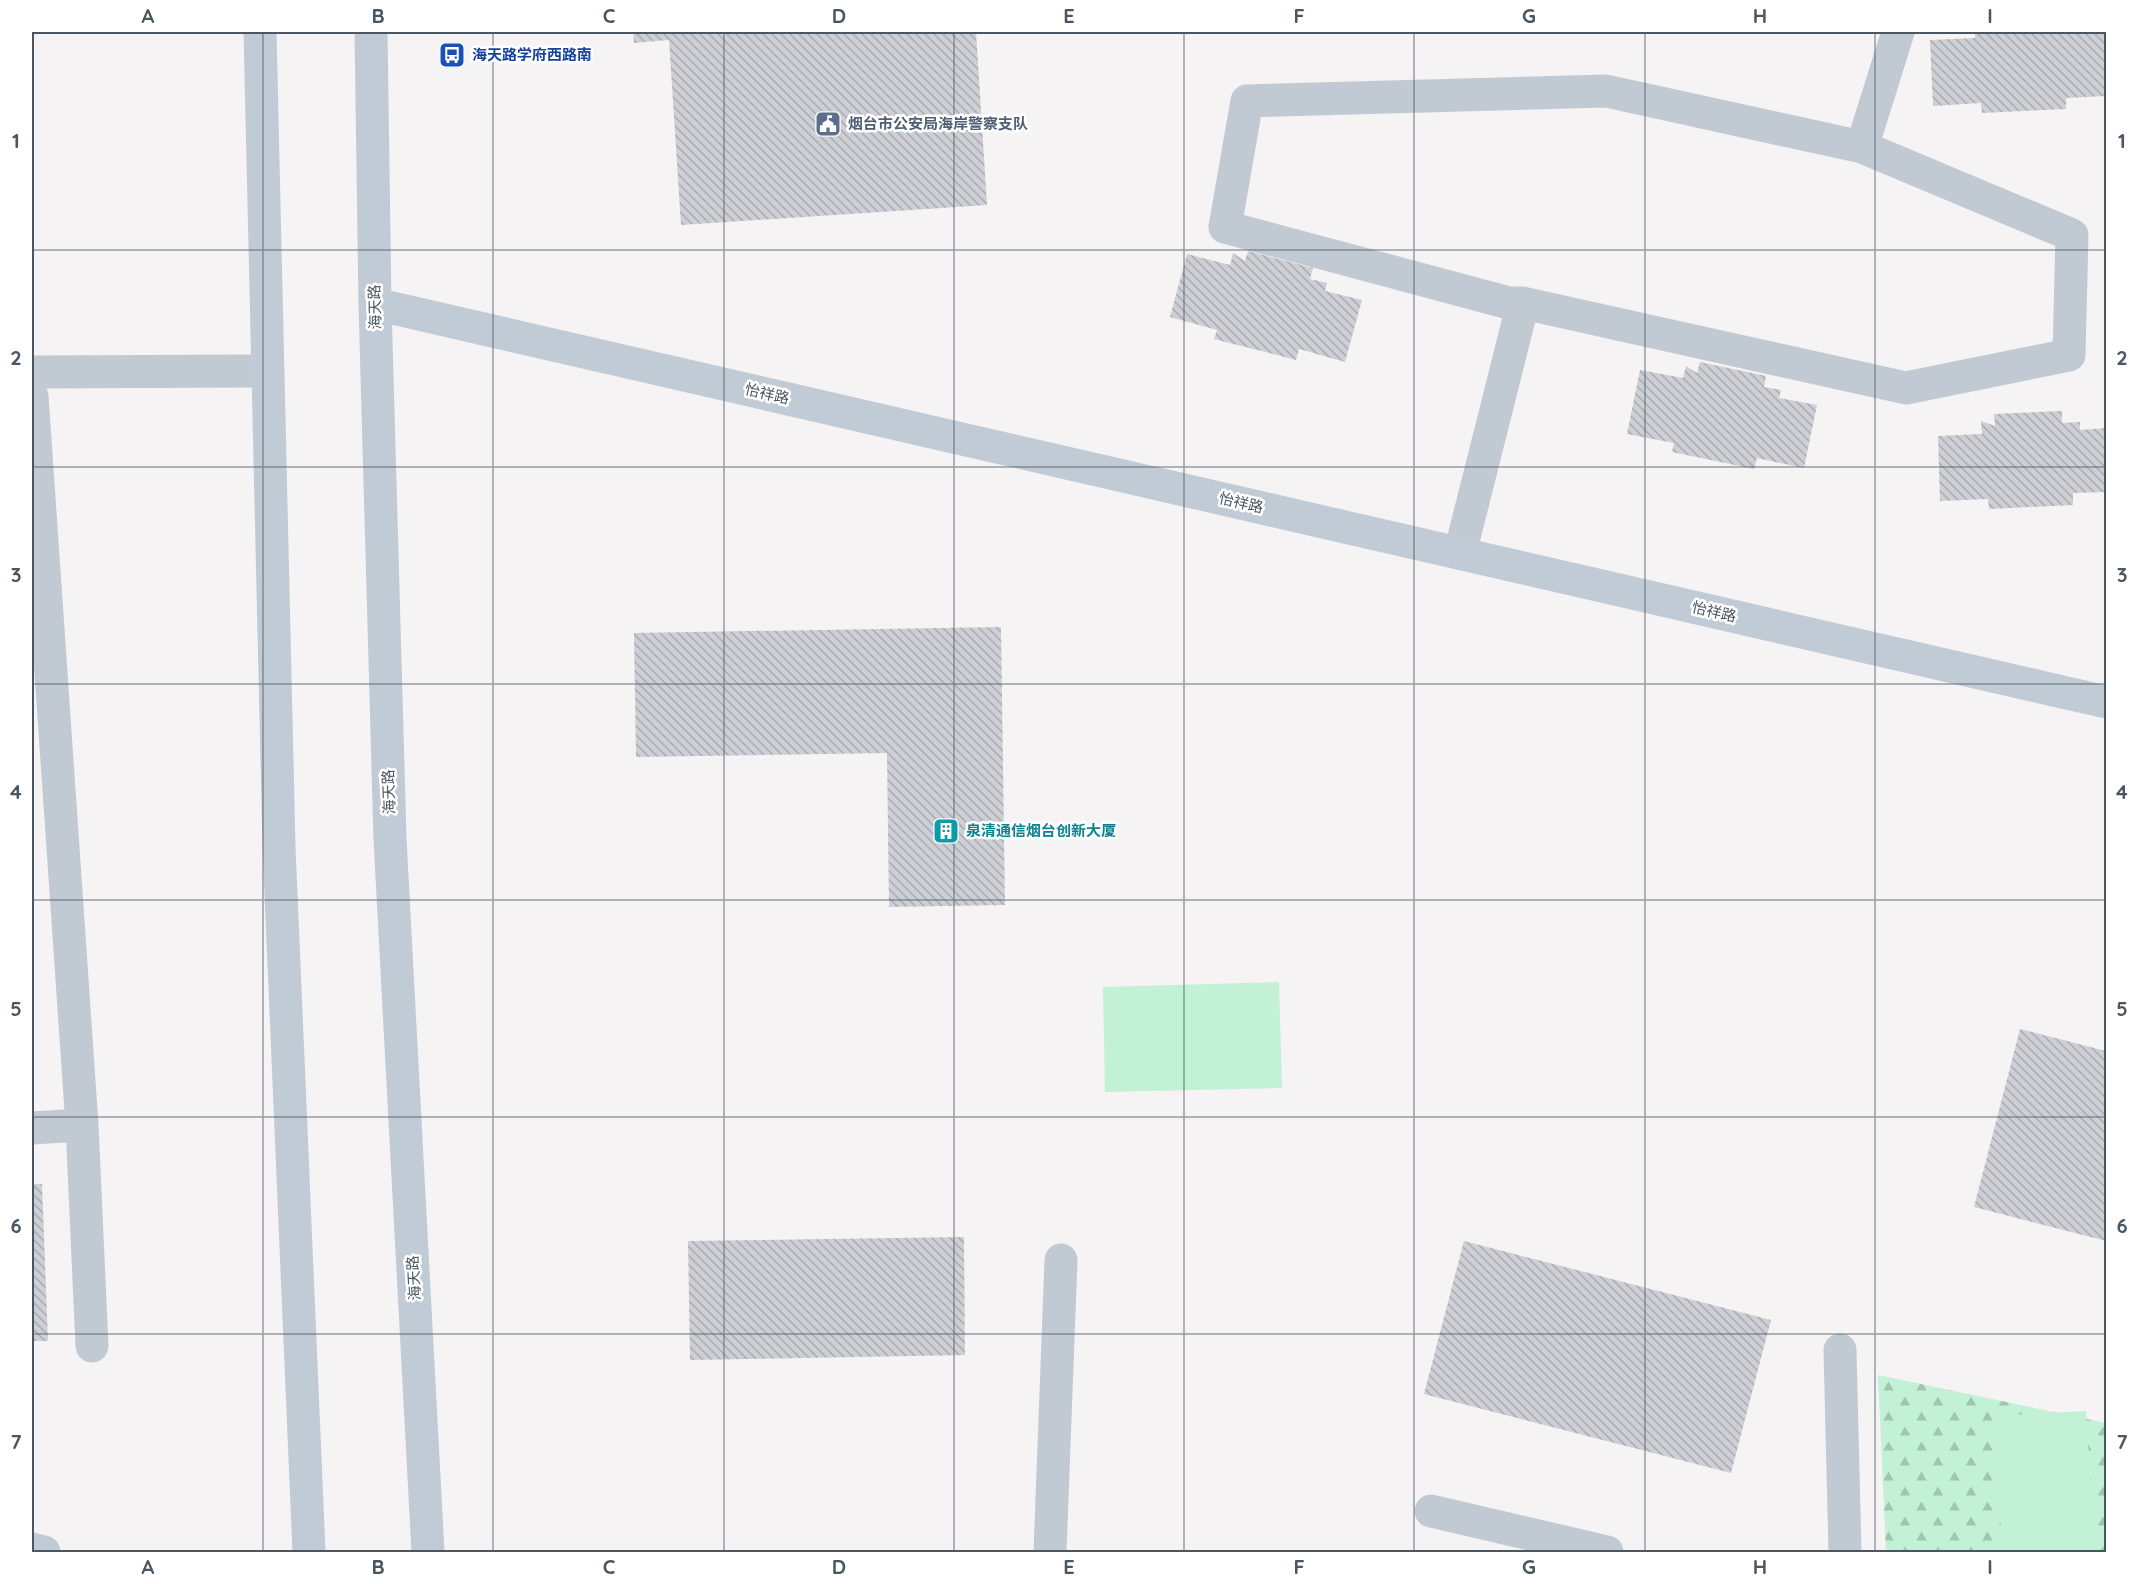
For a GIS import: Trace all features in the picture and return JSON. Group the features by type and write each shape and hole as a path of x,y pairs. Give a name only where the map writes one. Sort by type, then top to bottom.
{"main road":[{"path":"260,32 279,847 309,1552"},
{"name":"海天路","path":"371,32 375,304 390,839 428,1552"},
{"name":"怡祥路","path":"375,304 2106,702"},
{"path":"32,1549 44,1552"}],"street":[{"path":"1862,147 1898,32"},
{"path":"1606,91 1862,147 2072,235 2070,356 1906,388 1523,303 1509,303 1225,227 1247,101 1606,91"},
{"path":"1460,553 1523,303"},
{"path":"32,372 267,372"},
{"path":"32,396 82,1125 92,1346"},
{"path":"32,1128 82,1125"},
{"path":"1050,1552 1061,1260"},
{"path":"1840,1350 1845,1552"},
{"path":"1431,1511 1607,1552"}],"green space":[{"path":"1279,982 1282,1088 1105,1092 1103,987"},
{"path":"1878,1375 2106,1423 2106,1552 1886,1552"},
{"path":"2086,1411 2095,1552 2002,1552 1995,1416"}],"building":[{"name":"烟台市公安局海岸警察支队","path":"633,32 976,32 987,205 681,225 669,40 634,43"},
{"path":"1975,32 2106,32 2106,96 2066,98 2066,109 1982,113 1981,103 1933,106 1930,40 1975,38"},
{"path":"1248,251 1313,268 1310,279 1327,283 1325,291 1362,300 1345,362 1299,349 1296,360 1214,339 1217,330 1170,317 1187,254 1230,265 1233,253 1245,261"},
{"path":"1700,362 1766,376 1764,387 1781,390 1779,398 1817,405 1804,468 1757,458 1754,469 1672,452 1674,443 1627,434 1640,370 1683,378 1686,366 1697,373"},
{"path":"2062,411 2062,423 2080,422 2080,430 2106,428 2106,492 2073,493 2073,505 1989,509 1988,499 1940,501 1938,436 1982,434 1981,421 1995,426 1994,414"},
{"name":"泉清通信烟台创新大厦","path":"1001,627 1005,905 889,907 887,753 636,757 634,633"},
{"path":"2020,1029 2106,1051 2106,1241 1974,1207"},
{"path":"32,1184 42,1184 48,1341 32,1341"},
{"path":"964,1237 965,1355 690,1360 688,1241"},
{"path":"1464,1241 1771,1320 1731,1473 1424,1394"}],"place":[{"name":"海天路学府西路南","path":"452,55"},
{"name":"烟台市公安局海岸警察支队","path":"828,124"},
{"name":"泉清通信烟台创新大厦","path":"946,831"}]}
